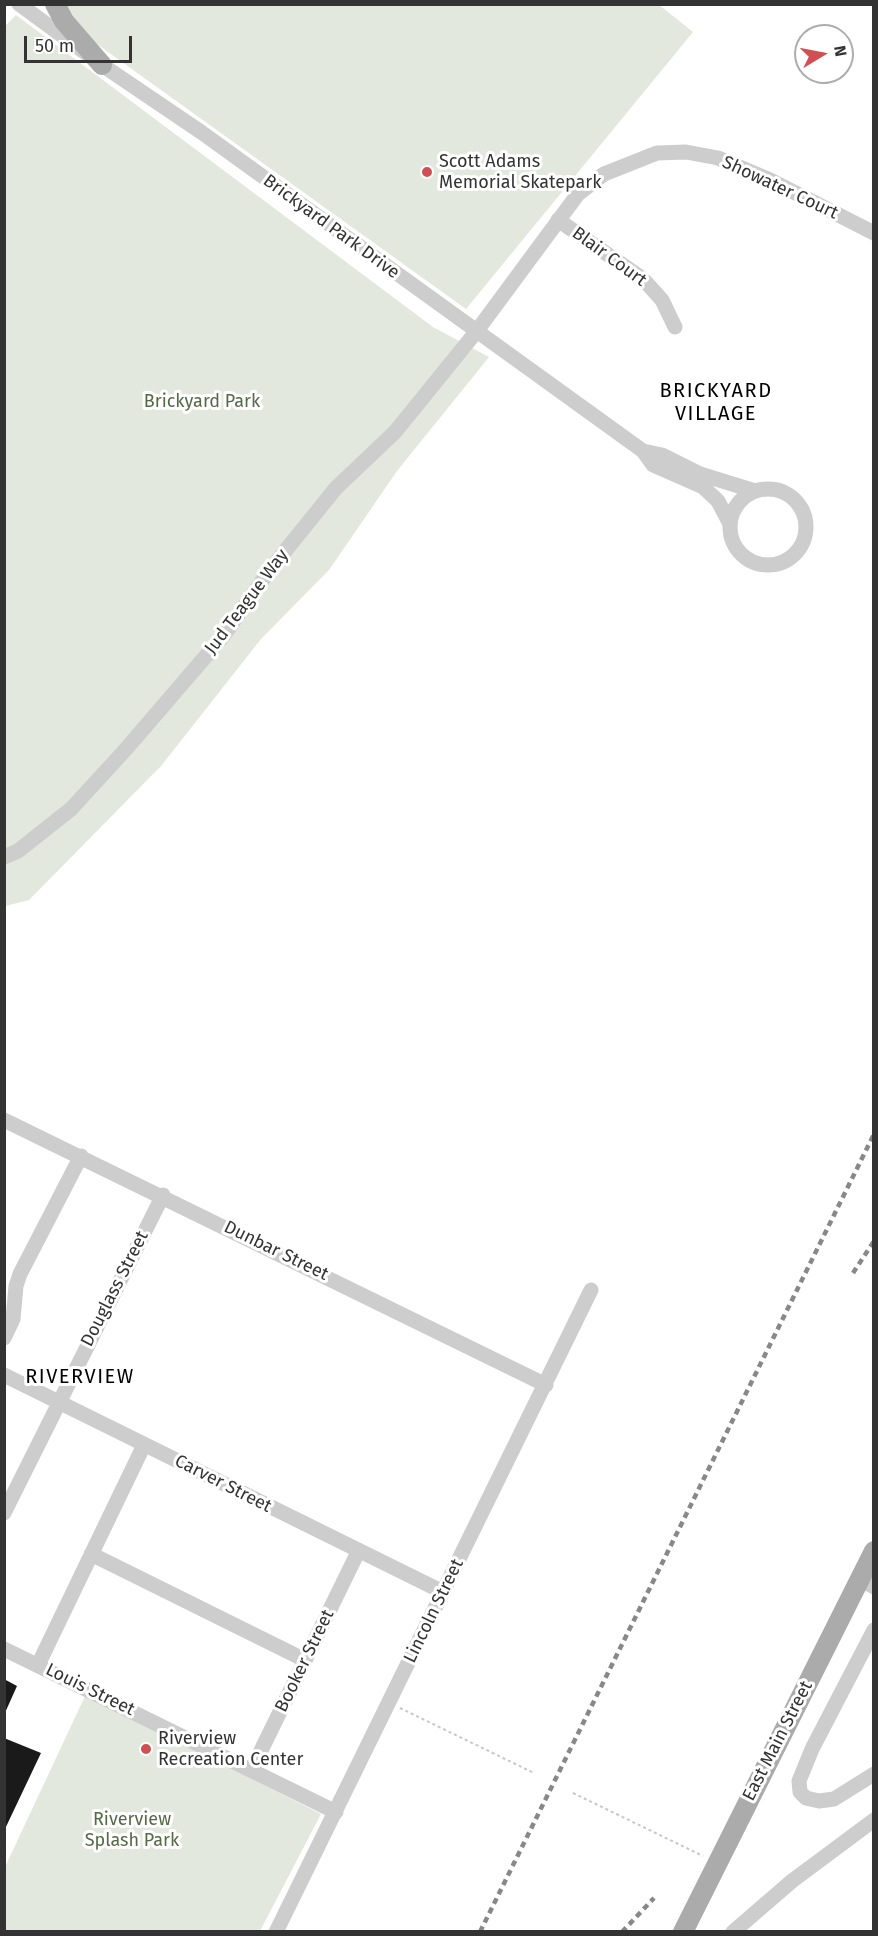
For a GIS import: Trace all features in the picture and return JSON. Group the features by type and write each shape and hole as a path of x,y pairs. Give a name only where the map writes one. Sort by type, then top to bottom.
{"main road":[{"path":"55,4 64,21 102,65"},
{"name":"East Main Street","path":"683,1932 866,1583 873,1551"}],"street":[{"name":"Brickyard Park Drive","path":"19,4 102,65 201,132 643,451 653,465 703,487 718,501 730,524"},
{"name":"Showater Court","path":"476,332 578,194 604,174 657,153 686,152 718,158 770,180 873,233"},
{"name":"Blair Court","path":"558,220 643,279 662,300 675,327"},
{"name":"Jud Teague Way","path":"4,857 25,845 72,809 224,635 269,571 336,488 395,432 476,332"},
{"name":"Brickyard Park Drive","path":"643,451 662,455 700,474 755,491"},
{"path":"755,491 780,491 799,507 805,531 802,543 795,554 773,565 760,565 748,560 732,542 730,524 736,506 755,491"},
{"name":"Dunbar Street","path":"4,1120 163,1195 546,1385"},
{"path":"4,1338 13,1319 20,1274 81,1156"},
{"name":"Douglass Street","path":"4,1513 163,1195"},
{"name":"Lincoln Street","path":"276,1932 591,1290"},
{"name":"Carver Street","path":"4,1375 358,1552 443,1592"},
{"path":"38,1665 144,1445"},
{"name":"Booker Street","path":"252,1769 358,1552"},
{"path":"91,1554 305,1660"},
{"path":"873,1630 813,1749 799,1781 800,1792 812,1800 834,1799 873,1774"},
{"name":"Louis Street","path":"4,1649 336,1812"},
{"path":"733,1932 792,1881 873,1820"}],"path":[{"path":"390,1703 534,1773"},
{"path":"573,1793 718,1863"}],"green space":[{"name":"Scott Adams Memorial Skatepark","path":"658,4 693,32 466,309 83,34 64,5"},
{"name":"Brickyard Park","path":"16,15 433,327 489,357 397,471 329,570 261,639 161,766 29,900 5,906 4,27"},
{"name":"Riverview Splash Park","path":"86,1694 321,1814 260,1931 5,1932 5,1867"}],"building":[{"path":"4,1679 17,1686 4,1715"},
{"path":"4,1738 41,1753 4,1831"}],"railway":[{"path":"480,1932 874,1134"},
{"path":"853,1273 874,1241"},
{"path":"622,1932 654,1898"}],"place":[{"name":"Scott Adams Memorial Skatepark","path":"427,172"},
{"name":"Riverview Recreation Center","path":"146,1749"}],"district":[{"name":"BRICKYARD VILLAGE","path":"716,402"},
{"name":"RIVERVIEW","path":"80,1377"}]}
